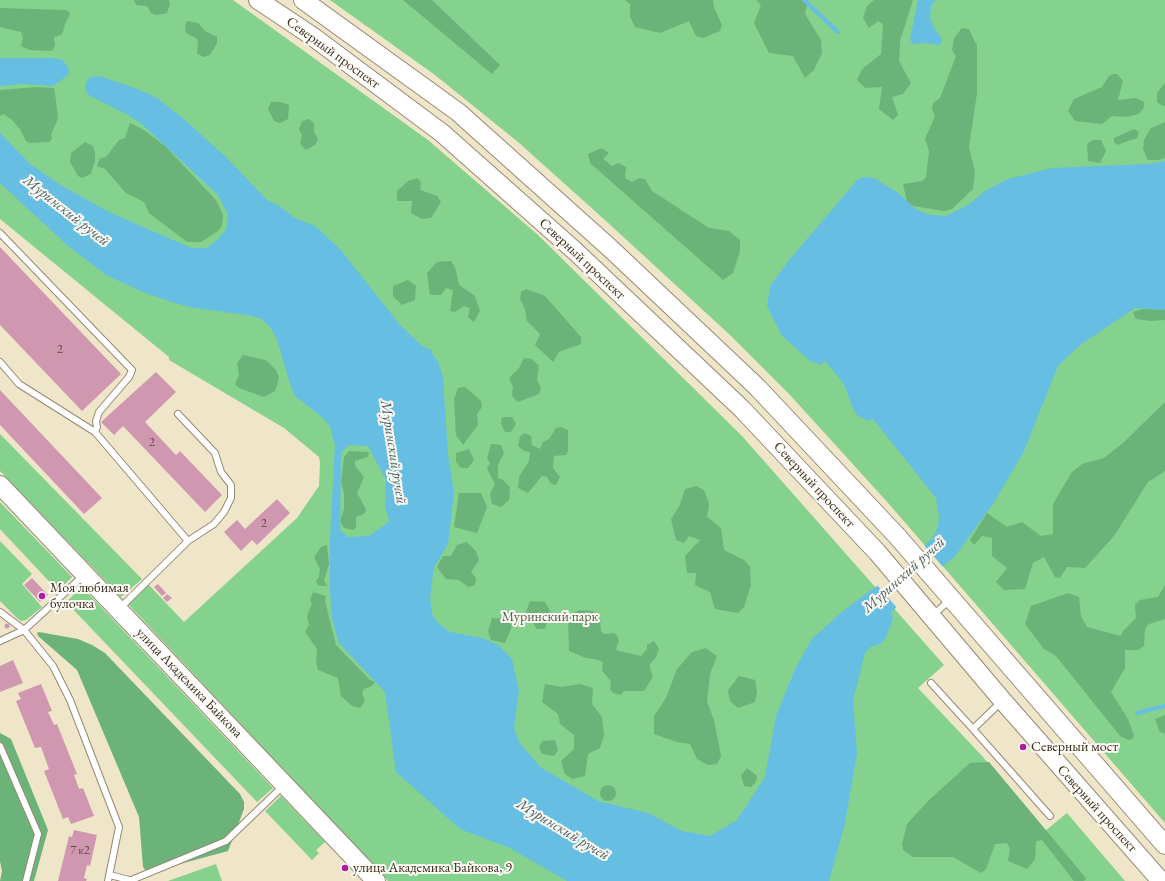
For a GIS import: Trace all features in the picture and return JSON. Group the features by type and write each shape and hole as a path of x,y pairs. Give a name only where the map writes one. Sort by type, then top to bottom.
{"main road":[{"name":"Северный проспект","path":"258,0 312,36 442,133 575,251 742,409 877,552 1002,701 1160,881"},
{"name":"Северный проспект","path":"303,0 458,112 611,249 757,387 897,536 1165,845"},
{"name":"улица Академика Байкова","path":"0,485 376,881"}],"lane":[{"path":"0,233 132,370 129,377 100,412 96,421 97,427 95,432"},
{"path":"0,362 18,384 95,432 188,541"},
{"path":"119,609 188,541 214,524 224,512 231,498 231,485 221,472 215,453 178,414"},
{"path":"0,641 24,630 85,574"},
{"path":"928,612 948,595"},
{"path":"0,612 24,630 53,666 70,700 119,827 109,878 129,881 226,841 285,784"},
{"path":"931,683 1050,816"},
{"path":"973,730 1002,701"},
{"path":"0,746 38,834 26,881"}],"green space":[{"name":"Муринский парк","path":"0,0 233,0 428,140 538,235 742,436 944,665 918,688 983,757 1045,831 1067,813 1125,881 388,881 128,604 148,584 184,622 297,518 319,486 319,457 284,428 169,360 169,357 0,219"},
{"path":"134,0 169,0 170,4 167,13 156,15 151,13 147,6 136,5"},
{"path":"330,0 1165,0 1165,823 889,504 790,395 730,335 518,142 435,75"},
{"path":"403,0 432,0 500,65 492,74"},
{"path":"625,0 713,0 714,7 722,25 720,31 703,38 696,36 689,21 660,33 635,27 630,16 630,4"},
{"path":"756,0 808,0 805,14 821,40 822,53 814,70 805,78 793,56 769,53 754,23 761,5"},
{"path":"874,0 913,0 900,41 899,61 911,83 903,94 892,97 898,115 893,120 879,109 882,87 865,88 857,80 862,69 881,54 883,24 878,21 869,28 863,18 867,6"},
{"path":"0,8 65,10 70,14 61,35 54,37 55,45 52,51 30,50 21,46 23,38 21,32 0,27"},
{"path":"187,21 198,23 205,31 217,37 217,43 210,55 203,57 197,53 198,42 196,38 186,33 185,26"},
{"path":"962,28 969,29 977,46 977,93 969,147 975,171 973,189 952,209 944,211 913,206 907,202 903,184 922,181 926,177 929,151 925,139 935,116 932,109 933,103 940,98 956,56 952,50 954,38"},
{"path":"1117,74 1123,81 1118,100 1136,98 1144,102 1144,107 1139,114 1126,117 1112,116 1102,124 1075,121 1068,111 1074,99 1102,87 1109,76"},
{"path":"1165,83 1165,106 1157,102 1157,93"},
{"path":"37,87 54,88 58,118 51,135 52,139 49,142 30,143 26,141 20,129 11,119 3,114 0,116 0,90"},
{"path":"271,102 281,102 289,105 288,119 280,123 274,121 268,109"},
{"path":"309,119 314,123 314,132 318,139 315,145 306,150 300,144 302,135 299,129 302,121"},
{"path":"1165,122 1165,158 1159,160 1148,160 1143,149 1144,140 1151,128"},
{"path":"130,123 144,130 165,146 216,200 223,215 222,226 218,231 201,242 187,242 149,213 144,202 126,193 105,169 97,166 100,158 106,157 119,140 125,138"},
{"path":"1134,129 1139,132 1137,138 1117,145 1114,142 1114,138"},
{"path":"1093,140 1101,140 1106,151 1100,163 1088,161 1087,144"},
{"path":"85,142 93,146 95,161 91,174 82,178 78,176 70,162 71,153"},
{"path":"602,148 609,153 603,159 612,166 618,163 626,167 625,178 632,182 639,178 645,179 652,191 709,228 729,231 740,240 740,251 733,273 723,280 590,163 588,154"},
{"path":"417,178 421,182 420,190 437,196 441,202 431,218 422,219 411,213 412,201 397,201 397,191 408,181"},
{"path":"451,261 455,267 459,285 475,296 480,311 474,322 468,317 470,308 464,306 455,312 450,311 453,290 446,288 441,295 430,295 427,273 437,262"},
{"path":"408,280 416,286 415,300 402,305 393,296 393,286"},
{"path":"526,289 545,296 581,337 581,344 559,352 553,362 535,345 540,334 527,321 525,309 520,299 521,292"},
{"path":"1142,309 1165,310 1165,320 1151,321 1136,319 1133,312"},
{"path":"243,355 266,360 276,370 279,378 275,391 264,397 239,388 235,384 239,375 237,363"},
{"path":"524,358 532,359 539,366 537,380 541,388 539,394 518,402 512,396 513,387 509,378 519,368"},
{"path":"465,387 481,401 482,407 477,414 478,425 463,445 456,435 454,399 458,388"},
{"path":"1165,402 1165,471 1148,482 1114,536 1085,568 1067,567 1060,578 1055,577 1044,557 1033,563 1025,589 1004,590 996,582 1007,568 992,556 992,538 982,536 974,545 970,540 987,513 1007,527 1022,522 1041,536 1053,534 1053,504 1072,472 1082,464 1104,458 1123,443"},
{"path":"502,417 512,417 516,424 511,432 505,432 501,424"},
{"path":"561,427 568,430 568,451 566,455 554,456 553,468 560,477 556,485 551,484 547,477 542,476 528,493 518,488 519,477 529,461 530,452 524,451 518,446 520,436 525,433 531,436 532,445 540,449 543,442 549,439 556,428"},
{"path":"0,434 142,579 121,597 0,471"},
{"path":"491,444 501,445 504,453 498,465 498,478 503,480 510,487 509,500 501,507 492,504 490,494 495,484 487,469 490,463 487,458"},
{"path":"469,449 474,460 468,468 461,468 456,462 456,453"},
{"path":"349,451 369,452 368,457 355,461 355,466 364,477 357,493 366,509 364,514 356,517 356,527 353,530 344,528 340,521 344,509 344,493 341,483 344,457"},
{"path":"696,486 704,490 709,504 707,517 721,528 724,550 744,560 750,567 751,585 744,607 738,613 715,609 710,592 695,585 696,573 687,573 685,556 700,540 689,536 684,543 676,540 671,519 680,505 685,489"},
{"path":"459,493 481,493 487,507 477,533 454,527"},
{"path":"0,502 72,577 58,591 0,529"},
{"path":"0,541 32,574 22,584 42,607 26,620 21,621 0,601"},
{"path":"467,542 476,551 479,560 471,572 476,578 475,585 468,587 459,580 446,579 437,567 443,556 451,556 457,545"},
{"path":"327,545 329,564 324,580 327,586 322,586 318,585 316,581 319,577 320,569 314,557 321,547"},
{"path":"1165,585 1165,619 1149,624 1145,629 1144,646 1138,650 1125,650 1125,668 1111,692 1128,719 1134,736 1132,739 1128,740 1120,736 1056,656 1044,649 1025,624 1031,606 1068,593 1079,597 1081,616 1087,627 1121,636 1123,631 1136,618 1135,605 1140,600 1158,597"},
{"path":"82,587 273,788 257,802 66,602"},
{"path":"313,592 326,596 325,601 336,645 370,680 375,682 372,686 364,689 362,693 365,701 360,708 352,706 341,696 338,678 318,670 316,662 317,649 305,632 309,625 307,616 312,604 310,600"},
{"path":"530,601 545,602 550,611 545,629 537,629 526,612"},
{"path":"580,610 593,611 600,618 601,631 604,634 614,633 617,636 619,640 616,649 619,651 641,656 647,649 647,645 654,641 659,649 656,657 650,664 653,677 644,691 624,691 621,695 613,693 610,689 611,681 602,671 603,662 586,658 569,651 568,620 570,615"},
{"path":"492,618 506,619 512,626 505,643 491,640 488,631"},
{"path":"39,632 78,639 105,653 240,794 244,802 244,809 228,851 154,871 146,871 143,867 139,817 77,670 38,636 37,633"},
{"path":"706,648 717,656 710,674 707,702 714,720 721,756 717,764 708,765 697,759 690,744 677,742 654,734 654,716 666,698 677,669 692,652"},
{"path":"739,676 755,680 757,692 755,702 738,708 730,701 728,690"},
{"path":"545,684 562,687 580,684 593,688 592,704 602,717 604,735 600,748 588,754 585,776 572,779 565,774 561,761 574,749 574,735 560,724 558,714 542,702"},
{"path":"1165,715 1165,734 1160,732 1155,719"},
{"path":"0,733 11,739 48,830 34,881 0,881 2,871 0,861"},
{"path":"555,740 558,750 554,756 542,754 539,747 542,741"},
{"path":"989,762 1086,878 1084,881 1074,881 1042,840 1036,841 1035,859 1027,869 1008,861 1010,849 1007,843 995,844 986,869 981,873 953,857 913,857 903,850 902,844 907,824 929,800 970,763"},
{"path":"747,768 757,776 756,782 751,787 744,786 741,775"},
{"path":"608,785 614,787 616,793 614,799 608,801 602,799 600,793 602,787"},
{"path":"281,796 325,842 316,850 319,853 312,860 265,811"},
{"path":"216,864 222,881 168,881"}],"water":[{"path":"918,0 936,0 931,5 930,18 934,28 942,39 940,45 925,43 913,44 910,40"},
{"path":"0,58 53,58 63,60 69,69 68,75 53,86 22,84 0,86"},
{"name":"Муринский ручей","path":"99,76 140,90 157,98 185,120 227,158 267,200 281,207 295,218 315,226 340,249 400,325 423,347 432,349 432,353 438,362 443,377 448,455 454,492 448,544 434,567 430,597 432,614 438,623 450,632 482,638 498,645 512,659 519,691 514,728 519,742 540,767 598,801 648,813 682,831 710,836 737,820 765,777 776,716 796,667 812,639 843,611 877,586 933,538 938,527 939,517 936,498 873,419 869,421 858,416 853,409 844,384 825,361 820,365 809,360 782,336 767,306 770,286 790,259 858,179 865,177 874,178 898,193 917,210 930,215 946,216 968,205 985,191 1008,179 1052,168 1149,164 1165,161 1165,310 1135,308 1080,345 1058,366 1024,451 995,501 955,556 891,612 893,619 885,639 880,644 870,647 865,653 853,700 857,753 845,823 829,881 567,881 510,848 460,829 396,772 385,692 339,643 332,619 330,592 330,539 335,446 330,426 323,418 295,396 277,339 270,327 262,319 247,315 194,308 175,303 145,293 106,275 67,245 0,183 0,133 30,164 59,184 107,211 191,248 207,248 226,230 228,214 218,195 144,126 130,116 90,96 85,87 88,79","holes":["350,445 368,446 386,480 385,506 389,522 369,536 348,537 340,530 341,452"]}],"pier":[{"path":"923,544 944,568 898,609 876,584"}],"building":[{"path":"0,247 121,374 82,411 0,325"},
{"path":"156,372 176,392 145,422 176,455 180,451 222,495 205,512 123,426 114,435 101,422"},
{"path":"0,390 102,498 84,514 0,425"},
{"path":"277,499 290,513 257,545 252,540 241,551 224,532 237,520 245,529"},
{"path":"32,578 48,595 40,602 24,585"},
{"path":"158,584 166,593 162,596 154,587"},
{"path":"167,594 172,598 167,602 163,598"},
{"path":"5,624 9,624 9,628 5,628"},
{"path":"13,660 23,683 0,692 0,666"},
{"path":"41,684 52,711 48,712 54,725 57,724 77,774 74,775 79,789 83,788 94,816 71,824 68,817 63,819 44,771 49,769 41,747 35,748 16,701 21,699 18,693"},
{"path":"74,830 97,835 90,866 87,865 84,878 87,879 86,881 58,881 69,836 72,837"}],"waterway":[{"path":"804,0 838,32"},
{"path":"1137,713 1165,706"}],"place":[{"name":"Моя любимая булочка","path":"42,596"},
{"name":"Северный мост","path":"1023,747"},
{"name":"улица Академика Байкова, 9","path":"345,868"}]}
